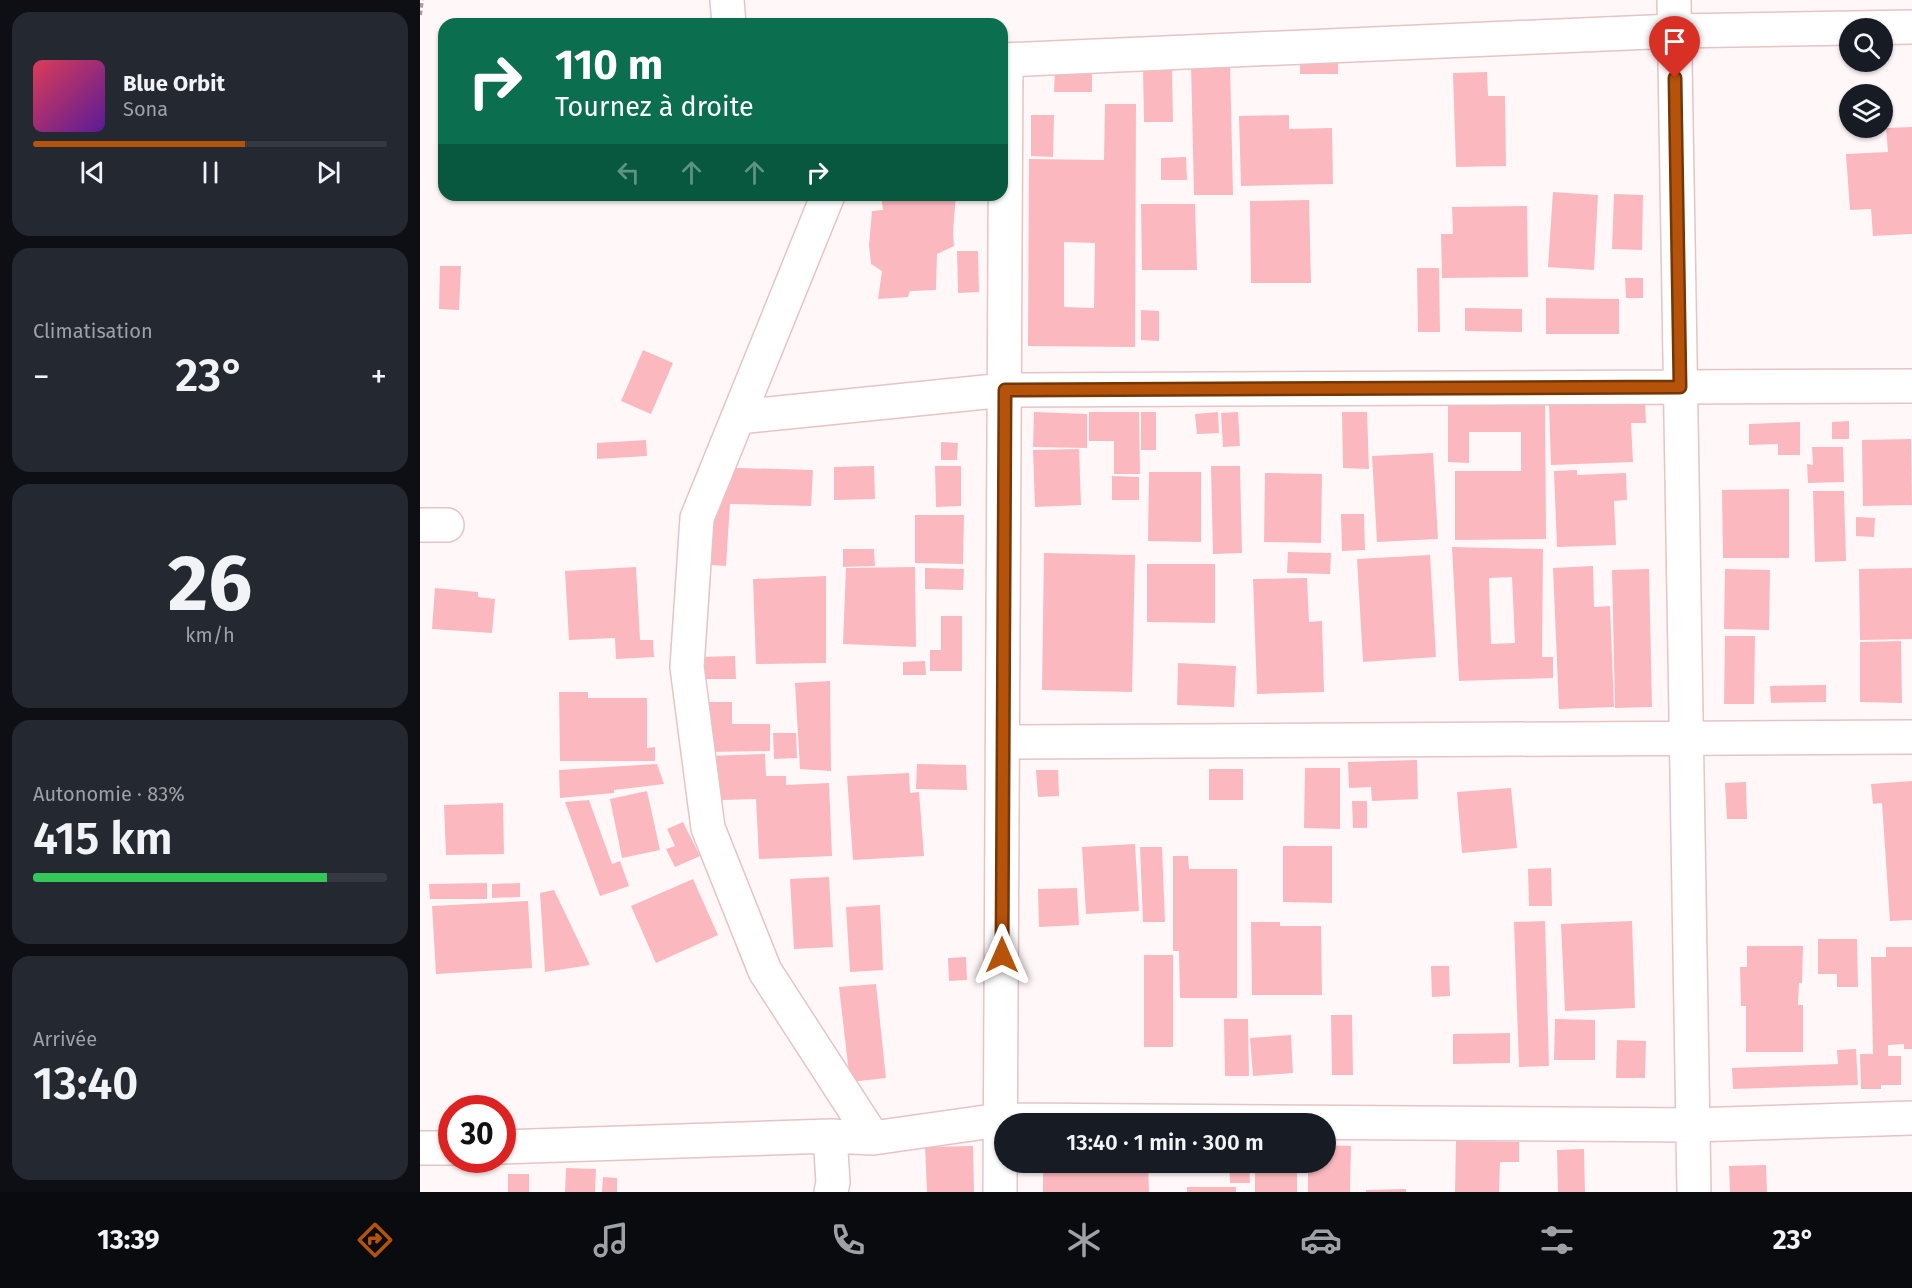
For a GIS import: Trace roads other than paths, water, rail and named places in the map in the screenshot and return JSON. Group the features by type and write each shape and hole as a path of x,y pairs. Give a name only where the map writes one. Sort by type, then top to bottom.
{"street":[{"path":"727,0 728,18"},
{"path":"1008,60 1674,15 1912,27"},
{"path":"1674,15 1694,1192"},
{"path":"826,201 697,518 687,667 708,828 765,971 873,1138"},
{"path":"1000,1113 1004,201"},
{"path":"738,417 1005,390 1912,387"},
{"path":"1003,742 1912,737"},
{"path":"1336,1122 1692,1125 1912,1118"},
{"path":"516,1147 830,1136 873,1138 994,1121"},
{"path":"830,1136 833,1182 831,1192"},
{"path":"420,1148 438,1148"},
{"path":"1000,1173 1000,1192"}]}
